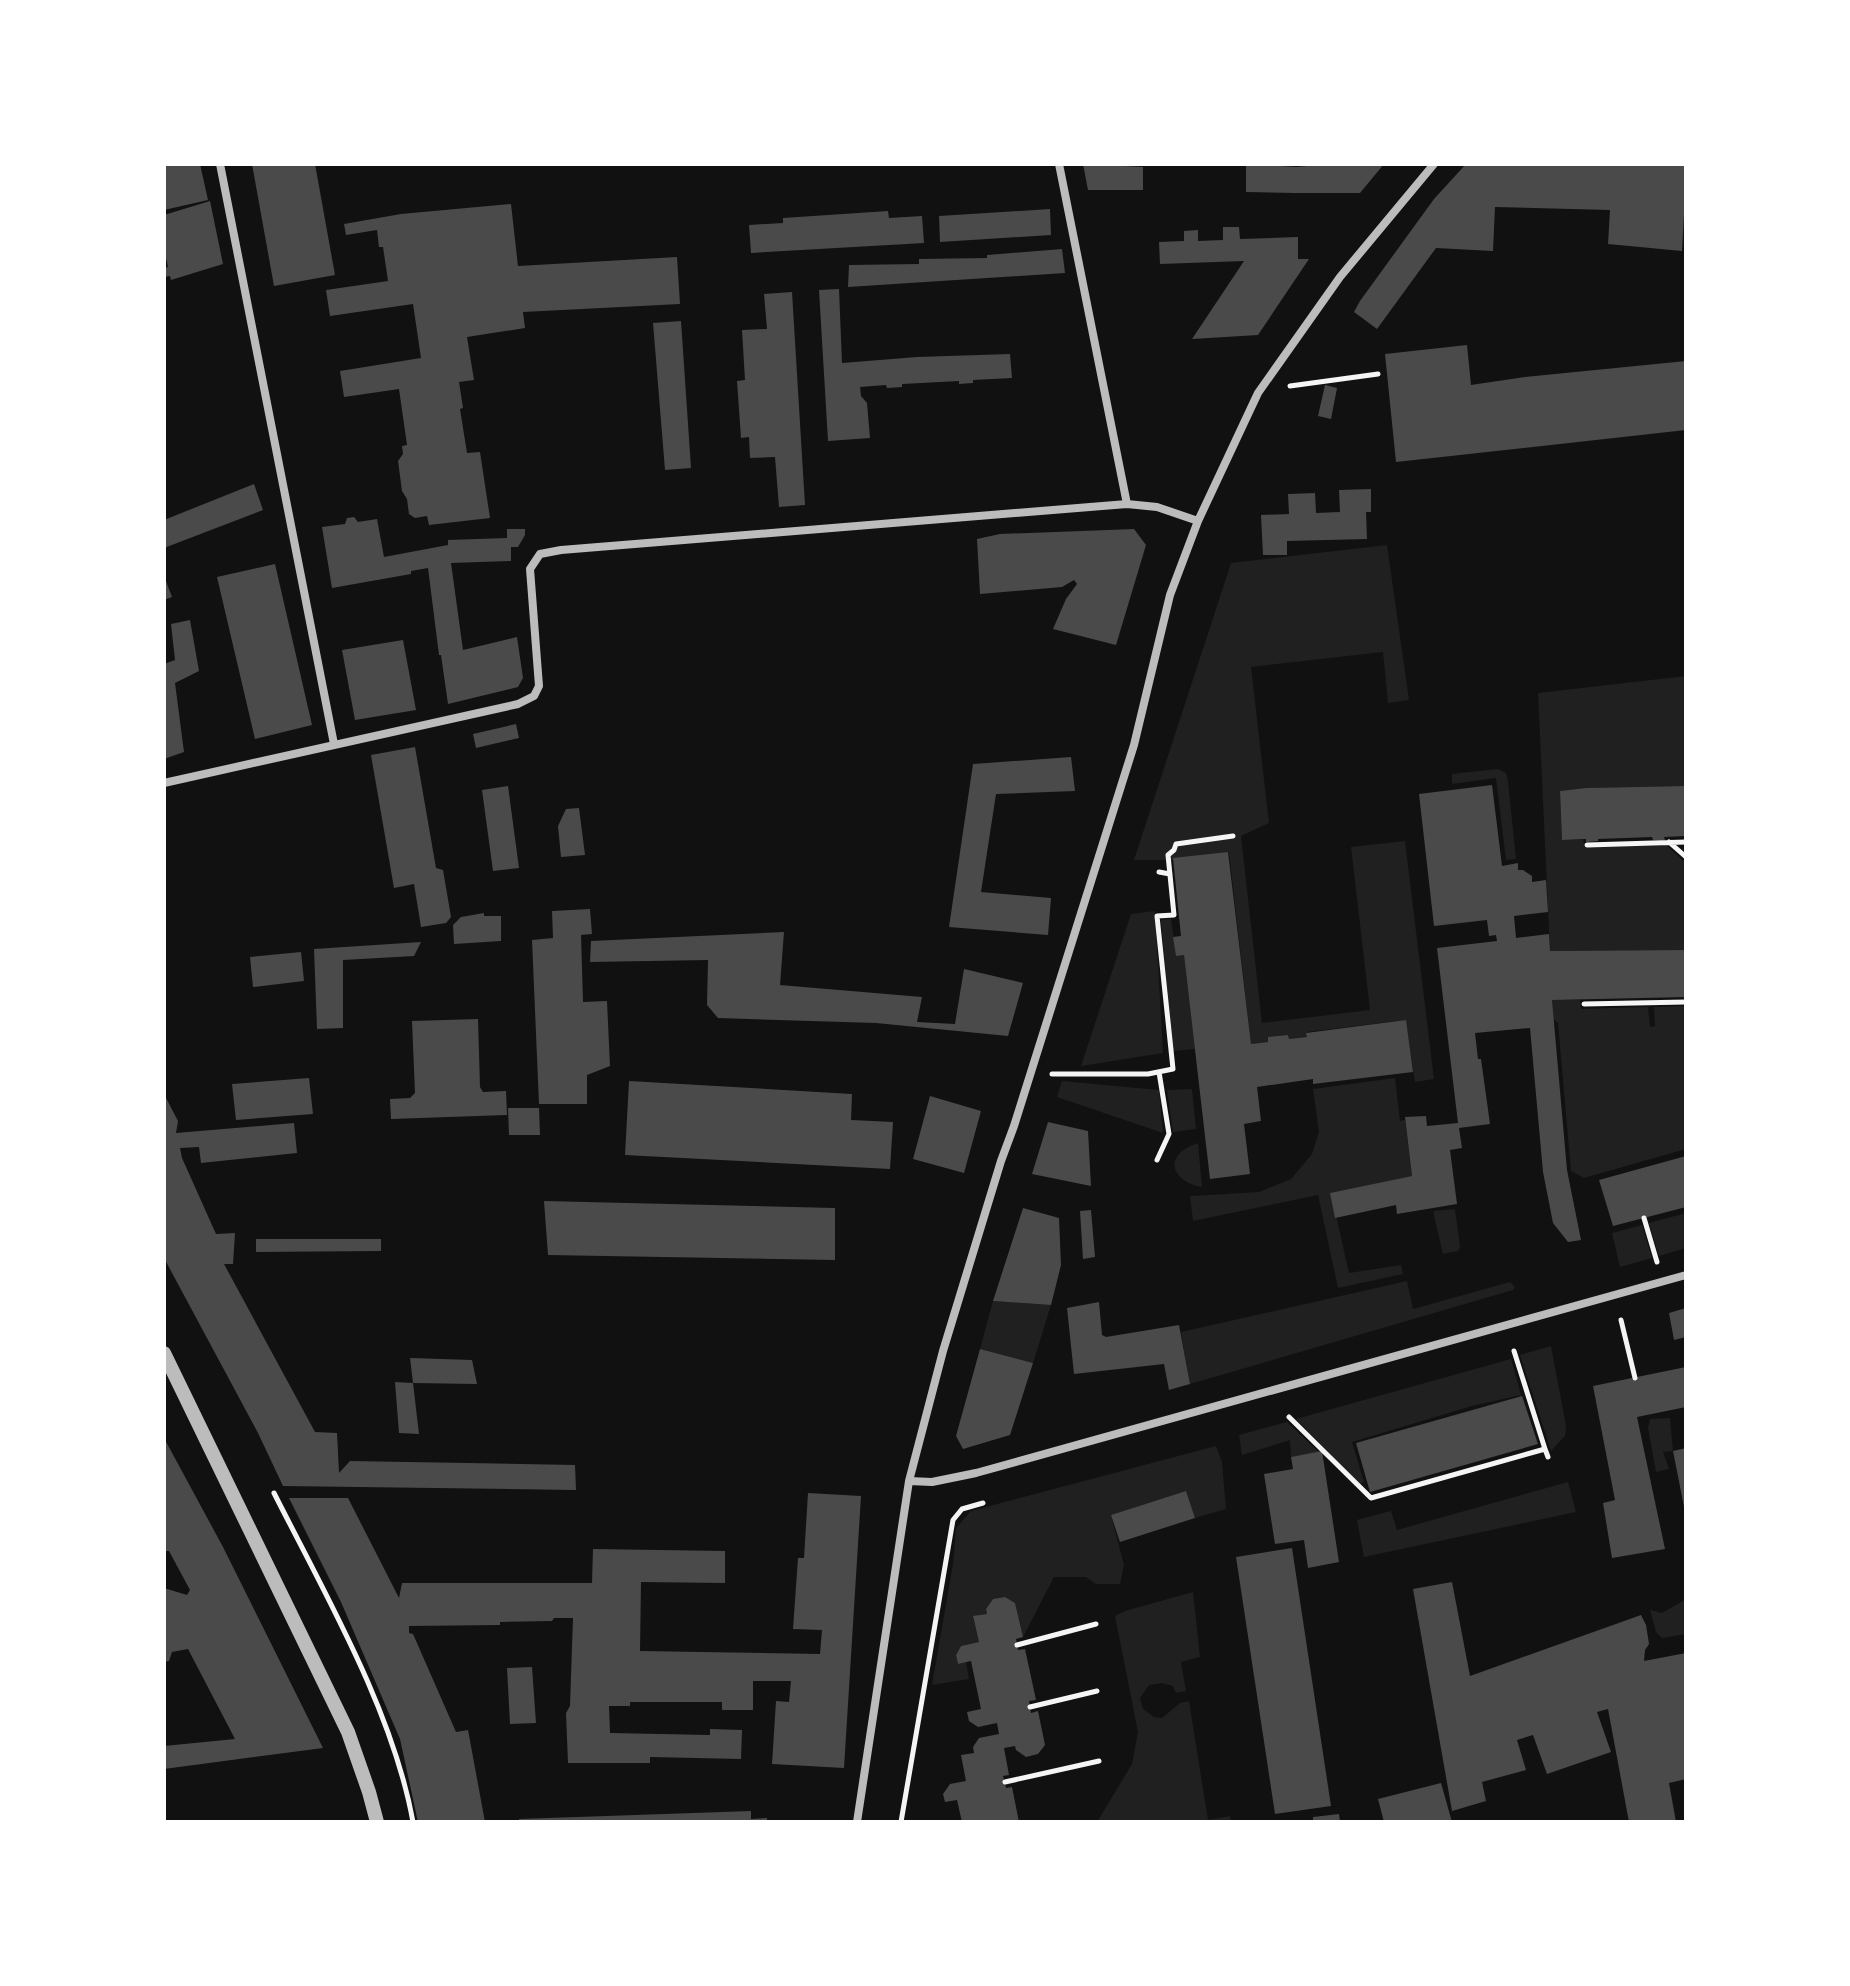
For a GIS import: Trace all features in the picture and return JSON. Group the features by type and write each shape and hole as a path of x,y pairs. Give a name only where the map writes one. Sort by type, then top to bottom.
{"street":[{"path":"220,164 334,744"},
{"path":"1059,164 1127,504"},
{"path":"857,1822 909,1481 943,1351 996,1176 1134,745 1170,595 1198,521 1258,393 1340,277 1434,164"},
{"path":"164,783 518,704 534,696 539,686 530,569 540,554 1127,504 1157,507 1198,521"},
{"path":"909,1481 932,1482 976,1473 1686,1275"},
{"path":"164,1353 348,1732 377,1822"}],"path":[{"path":"1290,386 1378,374"},
{"path":"1052,1074 1159,1072 1173,1069 1157,916 1174,915 1168,855 1176,844 1233,836"},
{"path":"1668,842 1686,857"},
{"path":"1587,845 1686,842"},
{"path":"1159,872 1170,874"},
{"path":"1584,1004 1686,1002"},
{"path":"1157,1160 1169,1134 1159,1072"},
{"path":"1644,1218 1657,1262"},
{"path":"1621,1320 1635,1378"},
{"path":"1514,1351 1548,1457"},
{"path":"1289,1417 1371,1498 1545,1449"},
{"path":"274,1493 344,1633 390,1737 408,1793 413,1822"},
{"path":"901,1822 953,1520 962,1509 983,1503"},
{"path":"1017,1645 1096,1624"},
{"path":"1030,1707 1097,1691"},
{"path":"1005,1782 1099,1761"}],"shaded area":[{"path":"1387,545 1409,700 1388,703 1383,652 1251,667 1269,823 1241,836 1262,1023 1370,1010 1351,847 1405,841 1434,1079 1415,1082 1405,1020 1307,1032 1307,1037 1268,1037 1268,1042 1251,1044 1229,852 1173,860 1134,860 1231,563"},
{"path":"1686,676 1686,786 1560,791 1562,840 1583,840 1585,847 1666,845 1686,863 1686,950 1550,951 1538,693"},
{"path":"1498,769 1506,773 1508,781 1516,859 1506,860 1496,778 1452,784 1452,774"},
{"path":"1155,911 1163,1053 1081,1066 1131,914"},
{"path":"1171,919 1176,955 1184,955 1195,1049 1173,1051 1161,920"},
{"path":"1552,1000 1580,1000 1581,1009 1648,1007 1650,1027 1655,1026 1654,1007 1686,1006 1686,1149 1584,1178 1571,1171 1558,1023 1553,1019"},
{"path":"1395,1078 1400,1121 1405,1120 1412,1176 1331,1193 1349,1273 1401,1265 1403,1274 1338,1288 1318,1195 1193,1221 1190,1196 1259,1192 1291,1179 1312,1154 1319,1132 1313,1089"},
{"path":"1062,1081 1159,1090 1163,1133 1057,1097"},
{"path":"1192,1089 1196,1129 1173,1132 1167,1090"},
{"path":"1198,1143 1202,1187 1184,1180 1175,1168 1179,1154"},
{"path":"1455,1209 1460,1247 1458,1251 1443,1254 1433,1211"},
{"path":"1686,1213 1686,1248 1659,1256 1649,1223"},
{"path":"1642,1225 1652,1258 1620,1267 1612,1233"},
{"path":"1407,1281 1413,1309 1510,1282 1515,1287 1190,1384 1181,1332"},
{"path":"993,1301 1051,1305 1033,1363 980,1349"},
{"path":"1551,1346 1566,1426 1565,1436 1551,1451 1520,1355"},
{"path":"1511,1359 1521,1395 1472,1406 1352,1442 1364,1482 1360,1484 1296,1419"},
{"path":"1670,1418 1673,1451 1663,1452 1669,1469 1656,1472 1648,1428 1650,1419"},
{"path":"1287,1422 1319,1452 1291,1457 1290,1440 1242,1455 1239,1435"},
{"path":"1216,1446 1222,1462 1226,1509 1195,1518 1186,1491 1111,1515 1124,1565 1120,1584 1096,1584 1086,1577 1054,1577 1023,1637 1015,1604 1005,1597 993,1599 986,1609 987,1614 973,1617 979,1642 961,1646 956,1655 958,1664 966,1662 969,1679 932,1685 953,1564 956,1528 971,1511"},
{"path":"1568,1482 1576,1512 1364,1557 1357,1520 1391,1511 1397,1530"},
{"path":"1193,1592 1200,1657 1181,1662 1186,1691 1176,1693 1173,1686 1162,1683 1149,1685 1140,1698 1143,1709 1154,1717 1162,1718 1180,1703 1189,1701 1208,1820 1230,1816 1231,1822 1097,1822 1132,1764 1138,1732 1115,1616"},
{"path":"1686,1599 1686,1634 1662,1638 1656,1632 1650,1610 1662,1613"}],"building":[{"path":"164,164 200,164 208,200 164,210"},
{"path":"252,164 315,164 335,275 274,286"},
{"path":"1083,164 1143,167 1143,190 1088,190"},
{"path":"1246,164 1297,167 1384,164 1360,193 1295,193 1246,192"},
{"path":"1466,164 1686,164 1682,251 1608,244 1610,210 1495,207 1493,251 1436,248 1377,329 1354,312 1434,199"},
{"path":"210,201 223,264 171,280 170,276 164,277 164,268 168,267 164,249 164,215"},
{"path":"511,204 518,266 677,257 680,304 523,312 525,328 467,337 474,380 459,382 463,408 460,409 467,453 480,452 490,518 429,525 427,516 415,518 409,514 407,499 402,491 398,461 403,454 402,446 407,445 399,389 344,397 340,371 421,358 413,304 330,316 326,290 388,281 377,230 346,235 344,224 401,214"},
{"path":"1050,209 1051,235 940,242 939,216"},
{"path":"888,211 889,218 922,216 924,243 751,253 749,225 783,223 783,218"},
{"path":"1223,227 1239,227 1240,239 1298,237 1298,259 1309,259 1258,335 1192,339 1244,261 1160,264 1159,242 1184,241 1184,231 1198,230 1198,241 1223,240"},
{"path":"1062,249 1065,273 848,287 849,265 919,264 919,259 987,258 987,255"},
{"path":"839,289 842,363 1010,354 1012,378 959,384 959,381 902,384 902,387 887,388 886,385 860,387 861,396 867,403 870,438 828,441 819,290"},
{"path":"792,292 805,505 779,507 775,457 750,458 749,437 741,438 737,381 745,380 742,330 767,329 764,294"},
{"path":"681,321 691,468 665,470 653,323"},
{"path":"1467,345 1471,385 1686,361 1686,430 1396,462 1385,354"},
{"path":"1325,385 1337,388 1331,419 1318,416"},
{"path":"254,484 263,510 164,548 164,520"},
{"path":"1371,489 1371,512 1366,512 1367,539 1287,541 1287,555 1263,555 1261,515 1289,514 1288,494 1315,493 1316,513 1340,512 1339,490"},
{"path":"354,517 358,522 377,519 384,557 448,545 448,540 507,538 507,529 525,529 518,547 511,547 511,561 451,563 463,650 517,637 523,678 518,687 448,704 428,568 411,571 411,574 332,588 322,527 345,524 347,518"},
{"path":"1134,529 1146,545 1116,645 1053,629 1066,599 1077,584 1074,580 1062,587 980,594 977,539 1000,534"},
{"path":"275,564 312,725 255,739 217,577"},
{"path":"164,576 172,597 164,600"},
{"path":"190,620 199,671 175,683 184,752 164,759 164,664 175,660 171,624"},
{"path":"403,640 416,710 355,720 342,650"},
{"path":"516,724 519,738 476,748 473,734"},
{"path":"415,747 436,868 443,870 451,917 446,923 421,927 414,884 394,888 371,755"},
{"path":"1071,757 1075,791 996,794 981,892 1051,898 1048,935 949,927 973,764"},
{"path":"1492,785 1502,866 1518,863 1518,870 1532,876 1532,882 1546,880 1548,912 1514,916 1516,938 1549,934 1550,951 1686,950 1686,997 1552,1000 1567,1170 1581,1240 1568,1242 1553,1223 1543,1172 1530,1028 1475,1033 1490,1124 1459,1128 1462,1148 1450,1150 1457,1204 1397,1214 1396,1205 1335,1218 1330,1193 1412,1176 1405,1117 1426,1116 1427,1126 1458,1123 1437,948 1497,941 1496,935 1489,936 1487,920 1434,926 1419,794"},
{"path":"508,786 519,868 493,871 482,790"},
{"path":"1686,786 1686,836 1664,837 1665,840 1653,840 1652,837 1586,842 1586,839 1562,840 1560,791"},
{"path":"579,808 585,855 561,857 558,826 566,809"},
{"path":"1228,852 1251,1044 1268,1042 1268,1037 1307,1037 1306,1033 1406,1020 1413,1072 1313,1084 1313,1079 1257,1087 1261,1121 1244,1124 1250,1174 1210,1179 1184,955 1176,956 1173,937 1181,936 1173,858"},
{"path":"590,909 592,934 581,935 583,1002 607,1001 610,1066 587,1075 587,1104 539,1104 532,940 553,938 552,911"},
{"path":"484,913 484,916 501,916 501,941 454,944 453,925 461,917"},
{"path":"784,932 780,985 922,997 917,1022 955,1024 964,969 1023,983 1008,1036 876,1023 718,1018 707,1005 708,960 590,962 591,941"},
{"path":"421,942 414,956 343,960 343,1028 317,1029 314,949"},
{"path":"301,952 304,981 253,987 250,957"},
{"path":"478,1019 480,1087 483,1092 506,1091 507,1115 391,1119 390,1099 410,1098 415,1093 412,1021"},
{"path":"309,1078 313,1114 236,1120 232,1084"},
{"path":"629,1081 852,1094 851,1120 893,1122 890,1169 625,1155"},
{"path":"164,1094 178,1121 176,1133 294,1123 297,1153 201,1163 199,1147 180,1148 216,1234 235,1233 233,1264 224,1264 315,1432 337,1433 339,1473 350,1461 575,1465 576,1490 283,1486 164,1258"},
{"path":"930,1096 981,1111 964,1173 913,1159"},
{"path":"508,1108 539,1108 540,1135 509,1135"},
{"path":"1048,1122 1088,1131 1091,1186 1032,1174"},
{"path":"1686,1156 1686,1207 1613,1226 1599,1180"},
{"path":"544,1201 835,1208 835,1260 548,1255"},
{"path":"1023,1208 1059,1218 1061,1265 1051,1305 993,1301"},
{"path":"1091,1210 1095,1257 1083,1259 1080,1211"},
{"path":"256,1239 381,1239 381,1251 256,1252"},
{"path":"1099,1302 1102,1335 1106,1337 1179,1325 1190,1384 1169,1390 1164,1364 1074,1374 1067,1308"},
{"path":"1686,1308 1686,1337 1674,1340 1669,1313"},
{"path":"980,1349 1033,1363 1010,1435 963,1449 956,1436"},
{"path":"410,1358 472,1360 477,1384 413,1383"},
{"path":"1686,1367 1686,1407 1637,1417 1665,1549 1612,1558 1603,1503 1615,1500 1593,1386"},
{"path":"395,1382 413,1383 419,1434 399,1433"},
{"path":"1522,1396 1538,1444 1370,1492 1356,1443"},
{"path":"164,1438 223,1547 323,1748 164,1769 164,1746 235,1739 188,1649 172,1652 169,1661 164,1662 164,1588 187,1595 190,1590 169,1551 164,1551"},
{"path":"1686,1448 1686,1512 1685,1512 1673,1451"},
{"path":"1322,1451 1339,1562 1308,1568 1304,1540 1275,1544 1264,1474 1293,1469 1291,1457"},
{"path":"1186,1491 1195,1518 1120,1542 1111,1515"},
{"path":"808,1493 861,1496 844,1768 772,1764 776,1701 789,1702 791,1681 753,1681 753,1710 722,1710 722,1702 630,1702 630,1706 609,1706 610,1733 710,1735 710,1729 742,1730 741,1759 650,1757 650,1763 568,1763 566,1713 570,1706 573,1618 500,1622 500,1625 409,1626 409,1633 413,1634 456,1732 468,1730 485,1822 418,1822 400,1739 341,1602 289,1498 348,1498 399,1598 402,1583 592,1583 593,1549 725,1551 725,1583 641,1582 640,1651 820,1654 822,1630 793,1629 798,1558 804,1558"},
{"path":"1292,1548 1331,1806 1275,1814 1236,1557"},
{"path":"1452,1582 1470,1676 1641,1615 1649,1644 1644,1661 1686,1653 1686,1779 1669,1783 1676,1822 1629,1822 1608,1709 1597,1712 1611,1752 1547,1774 1533,1735 1517,1740 1526,1770 1482,1782 1486,1801 1452,1811 1413,1589"},
{"path":"1005,1597 1015,1603 1023,1637 1016,1639 1018,1650 1025,1649 1036,1700 1029,1701 1031,1713 1038,1711 1045,1745 1038,1754 1026,1757 1015,1746 1004,1748 1009,1775 1003,1776 1006,1788 1012,1787 1019,1822 962,1822 957,1800 945,1802 943,1794 950,1784 966,1781 961,1755 974,1753 973,1747 979,1738 999,1734 997,1723 978,1727 969,1721 967,1712 981,1709 971,1661 958,1664 956,1655 961,1646 979,1642 973,1616 987,1614 986,1609 993,1599"},
{"path":"532,1667 536,1723 510,1724 507,1668"},
{"path":"1441,1783 1452,1822 1384,1822 1378,1799"},
{"path":"751,1811 751,1819 767,1818 767,1822 519,1822 519,1819"},
{"path":"1339,1814 1340,1822 1313,1822 1313,1817"}]}
